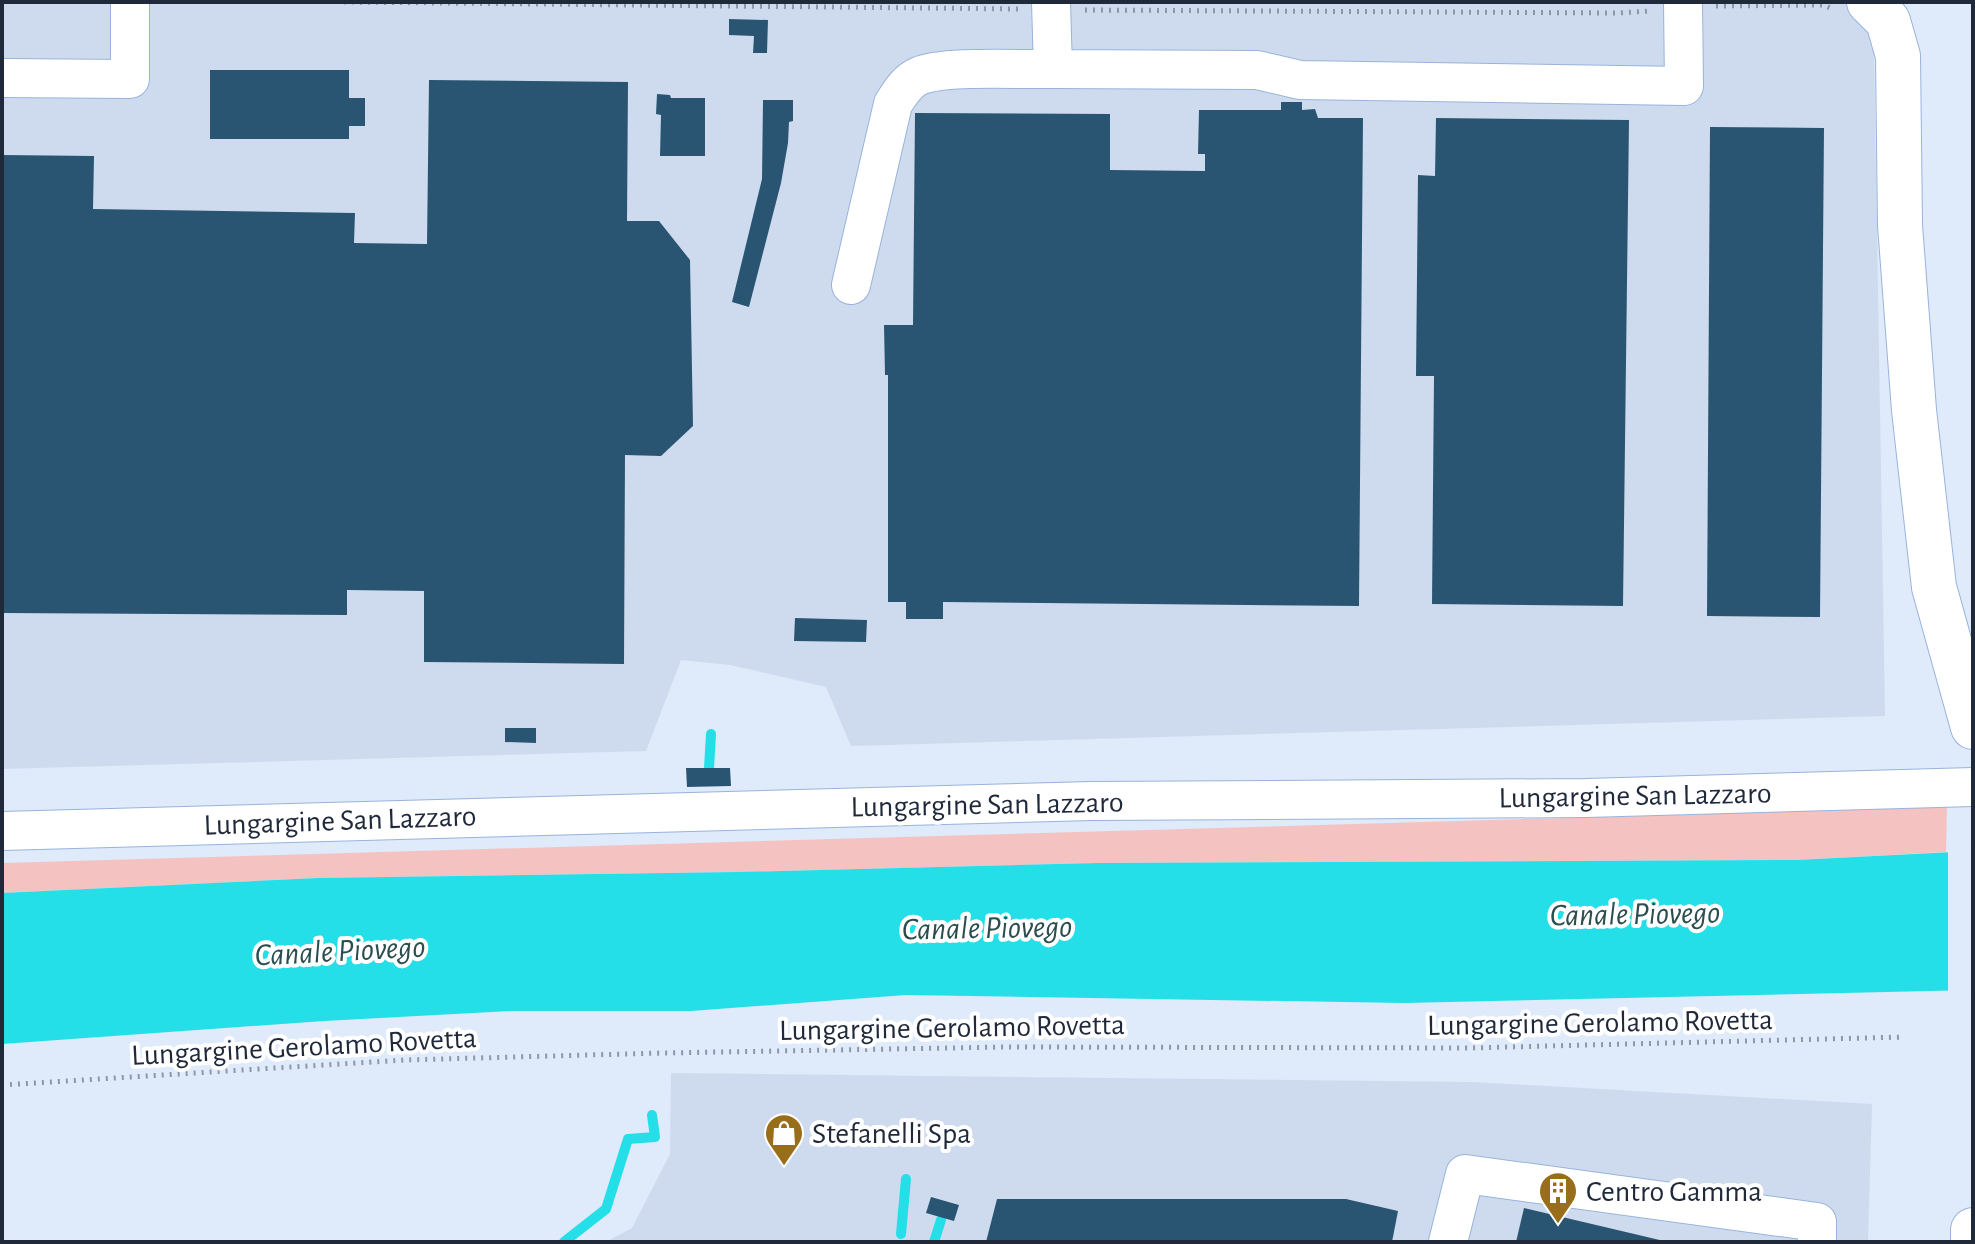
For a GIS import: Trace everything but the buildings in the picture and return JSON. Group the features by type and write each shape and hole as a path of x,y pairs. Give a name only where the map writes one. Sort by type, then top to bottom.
{"highway":[{"path":"1853,6 1888,21 1898,56 1900,225 1914,410 1934,587 1973,727"},
{"path":"1973,1230 1973,1242"}],"lane":[{"path":"2,78 130,79 130,2"},
{"path":"851,285 893,104 907,84 920,75 948,70 1257,70 1300,80 1684,86 1683,5"},
{"path":"1051,6 1053,69"},
{"name":"Lungargine San Lazzaro","path":"2,831 1092,801 1586,798 1973,787"},
{"path":"1448,1242 1465,1174 1817,1222 1817,1242"}],"path":[{"path":"344,2 1051,6 1289,13 1617,13 1683,5 1853,6"},
{"name":"Lungargine Gerolamo Rovetta","path":"2,1085 404,1060 662,1053 1006,1047 1469,1048 1904,1037"}],"shaded area":[{"path":"2,2 1878,2 1874,47 1885,716 851,746 826,687 730,665 681,660 646,751 2,769"},
{"path":"1947,807 1946,852 1796,860 1097,863 318,878 2,893 2,863"},
{"path":"671,1073 1472,1082 1872,1104 1868,1242 606,1242 632,1228 670,1154"}],"water":[{"name":"Canale Piovego","path":"1973,851 1973,990 1404,1003 906,995 691,1011 512,1011 324,1021 2,1044 2,893 318,878 1097,863 1796,860"}],"pier":[{"path":"1973,847 1973,994 1948,995 1948,848"}],"waterway":[{"path":"709,768 711,734"},
{"path":"564,1242 606,1209 628,1139 655,1137 652,1115"},
{"path":"901,1234 906,1179"},
{"path":"934,1242 941,1220"}],"place":[{"name":"Stefanelli Spa","path":"784,1167"},
{"name":"Centro Gamma","path":"1558,1225"}]}
